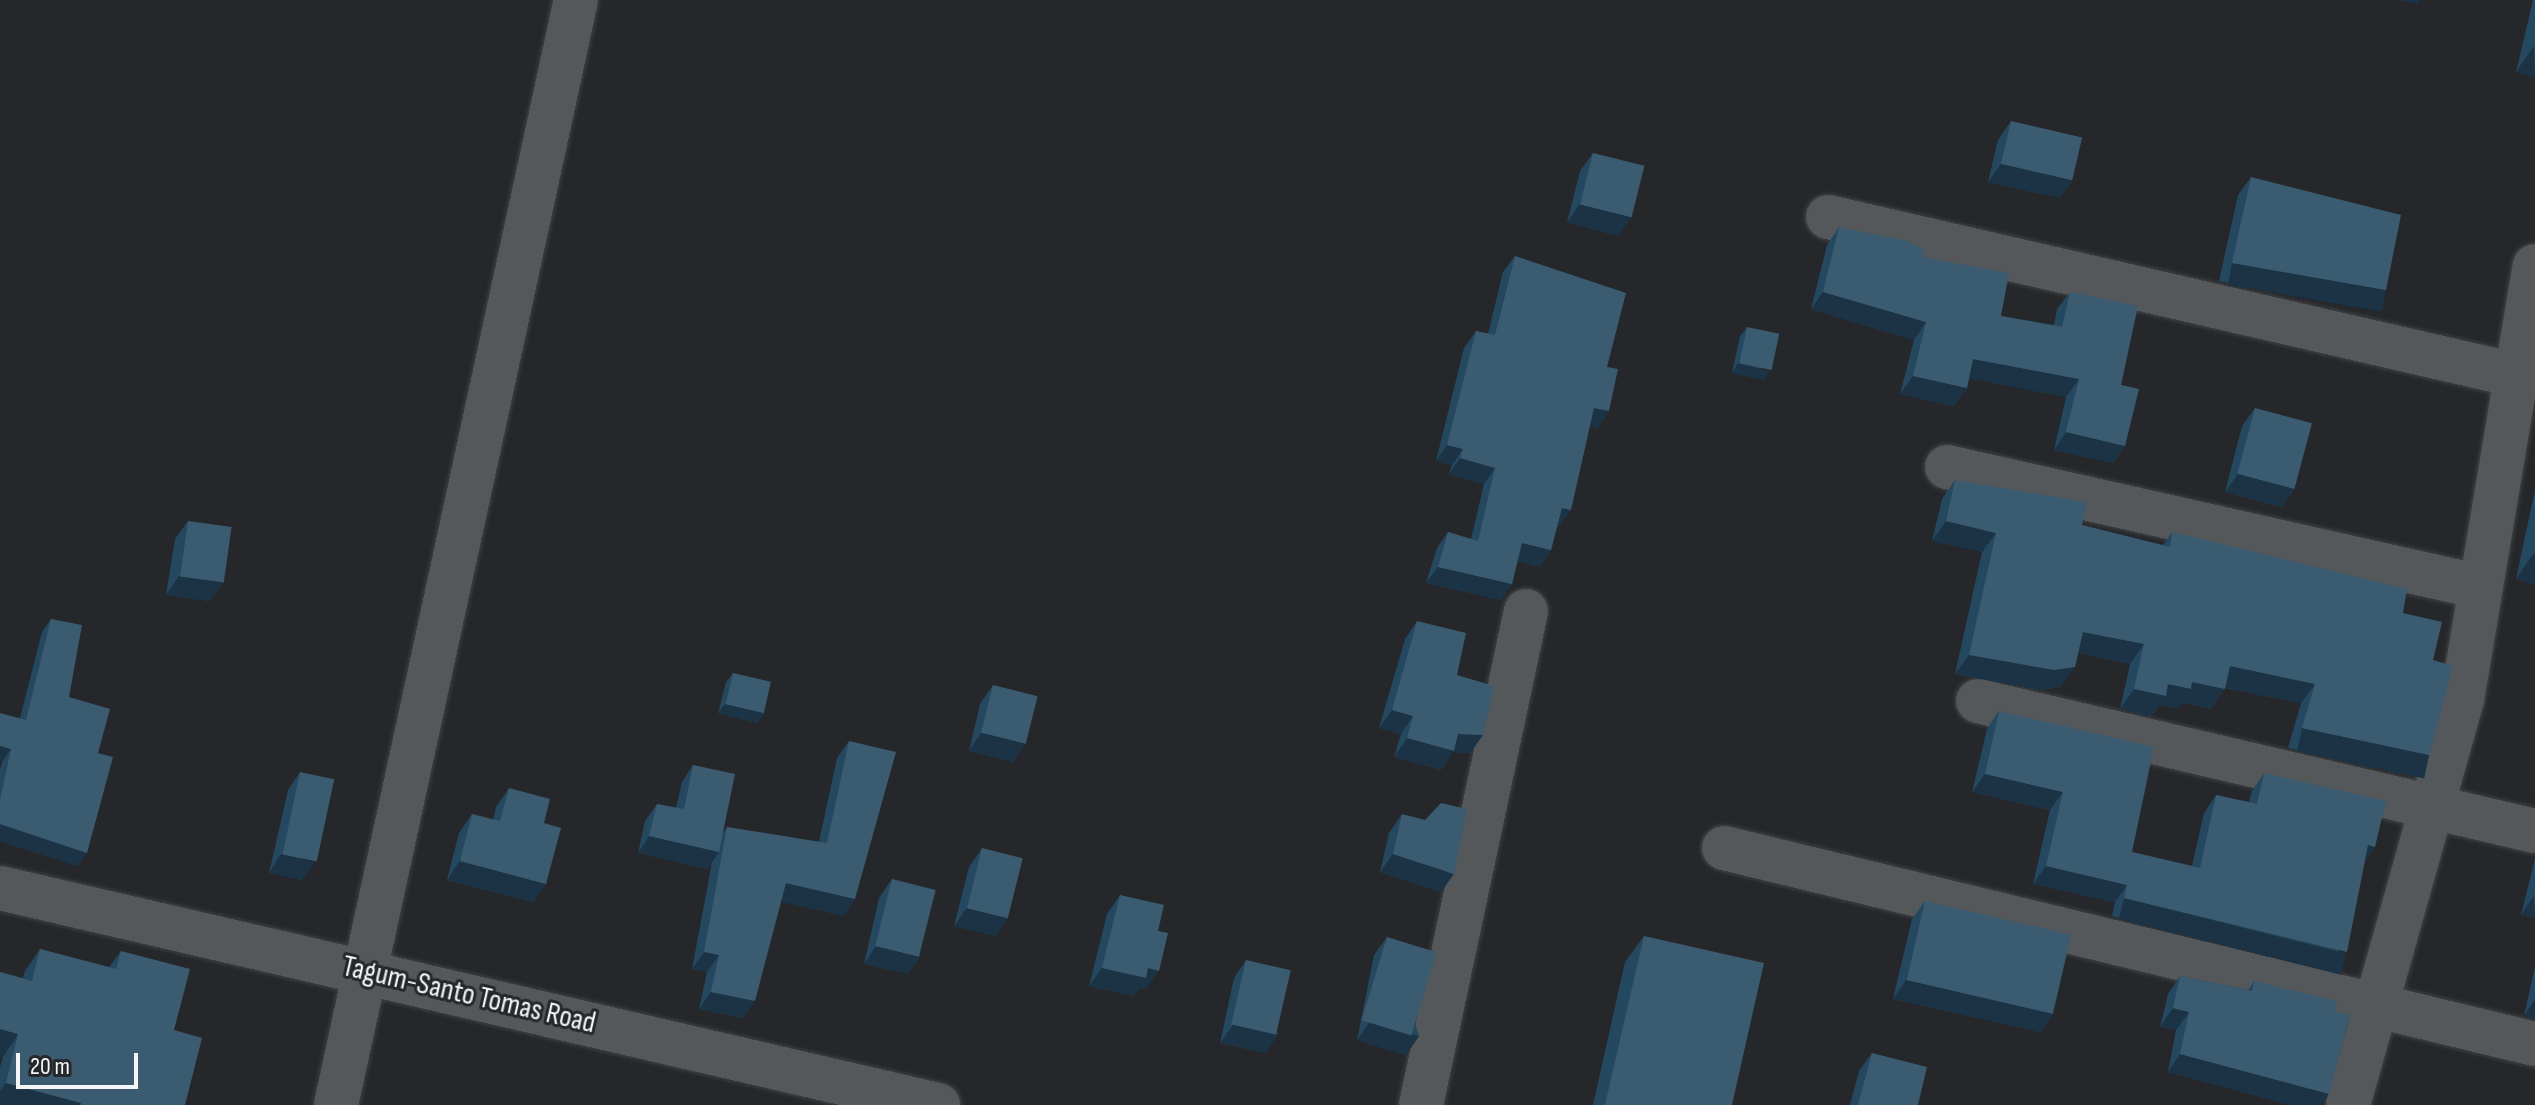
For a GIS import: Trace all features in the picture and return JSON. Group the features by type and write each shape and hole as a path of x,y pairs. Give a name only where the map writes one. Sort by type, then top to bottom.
{"street":[{"path":"336,1105 576,0"},
{"path":"1828,217 2511,374"},
{"path":"2348,1105 2462,700 2511,374 2535,266"},
{"path":"1947,467 2481,587"},
{"path":"1421,1105 1526,611"},
{"path":"1978,701 2535,831"},
{"path":"1724,848 2375,1002 2535,1044"},
{"name":"Tagum-Santo Tomas Road","path":"0,888 938,1105"}],"building":[{"path":"2011,121 2082,137 2072,180 2001,164"},
{"path":"1593,153 1644,166 1632,217 1580,204"},
{"path":"2251,177 2401,215 2386,290 2232,263"},
{"path":"1839,227 1908,241 1925,250 1922,257 2009,273 2001,316 2062,327 2070,292 2138,306 2121,385 2139,389 2125,446 2066,432 2079,379 1973,359 1967,388 1913,376 1926,322 1823,292"},
{"path":"1515,256 1626,293 1607,367 1618,369 1609,411 1594,408 1571,510 1562,508 1551,550 1522,543 1512,584 1438,567 1448,532 1478,541 1495,468 1460,458 1463,449 1447,445 1476,331 1495,335"},
{"path":"1747,327 1779,334 1772,370 1739,363"},
{"path":"2255,408 2312,423 2294,489 2237,474"},
{"path":"1955,480 2087,502 2082,525 2170,547 2172,532 2407,589 2403,613 2442,622 2433,660 2453,666 2429,755 2302,728 2315,684 2230,666 2225,689 2192,682 2191,689 2168,684 2166,696 2134,689 2144,644 2083,632 2075,667 2054,670 1969,655 1996,533 1946,521"},
{"path":"188,521 232,527 224,583 180,576"},
{"path":"51,619 82,625 69,697 110,709 98,753 113,757 87,853 0,824 0,800 11,749 0,746 0,713 26,720"},
{"path":"1417,621 1466,633 1457,675 1494,686 1483,735 1458,734 1454,751 1407,738 1413,716 1392,710"},
{"path":"733,673 771,682 764,713 726,704"},
{"path":"993,685 1038,696 1026,744 981,733"},
{"path":"1999,711 2154,747 2132,852 2200,868 2216,795 2257,804 2264,773 2386,801 2375,847 2368,845 2347,952 2124,898 2127,885 2046,866 2063,792 1985,774"},
{"path":"849,741 896,752 855,899 786,883 755,1001 711,992 719,955 704,952 727,827 827,843"},
{"path":"693,765 735,774 719,852 649,836 657,804 684,809"},
{"path":"300,772 334,779 317,861 283,854"},
{"path":"509,788 550,799 544,823 561,828 546,884 460,861 472,814 500,821"},
{"path":"1441,803 1467,809 1454,874 1393,854 1402,814 1425,820"},
{"path":"982,848 1023,858 1008,918 967,908"},
{"path":"892,879 936,890 919,957 875,946"},
{"path":"1120,895 1164,905 1158,931 1168,933 1159,971 1148,968 1146,978 1102,968"},
{"path":"1925,901 2071,935 2053,1014 1907,980"},
{"path":"1644,936 1764,963 1732,1105 1605,1105"},
{"path":"1387,937 1437,952 1411,1035 1362,1020"},
{"path":"40,949 116,969 121,951 190,969 174,1030 202,1038 185,1105 81,1105 6,1083 18,1034 0,1029 0,972 32,981"},
{"path":"1246,960 1291,970 1276,1035 1231,1024"},
{"path":"2180,976 2252,991 2254,981 2337,1001 2335,1011 2350,1015 2329,1094 2180,1054 2189,1012 2173,1008"},
{"path":"1872,1053 1927,1067 1918,1105 1858,1105"}]}
